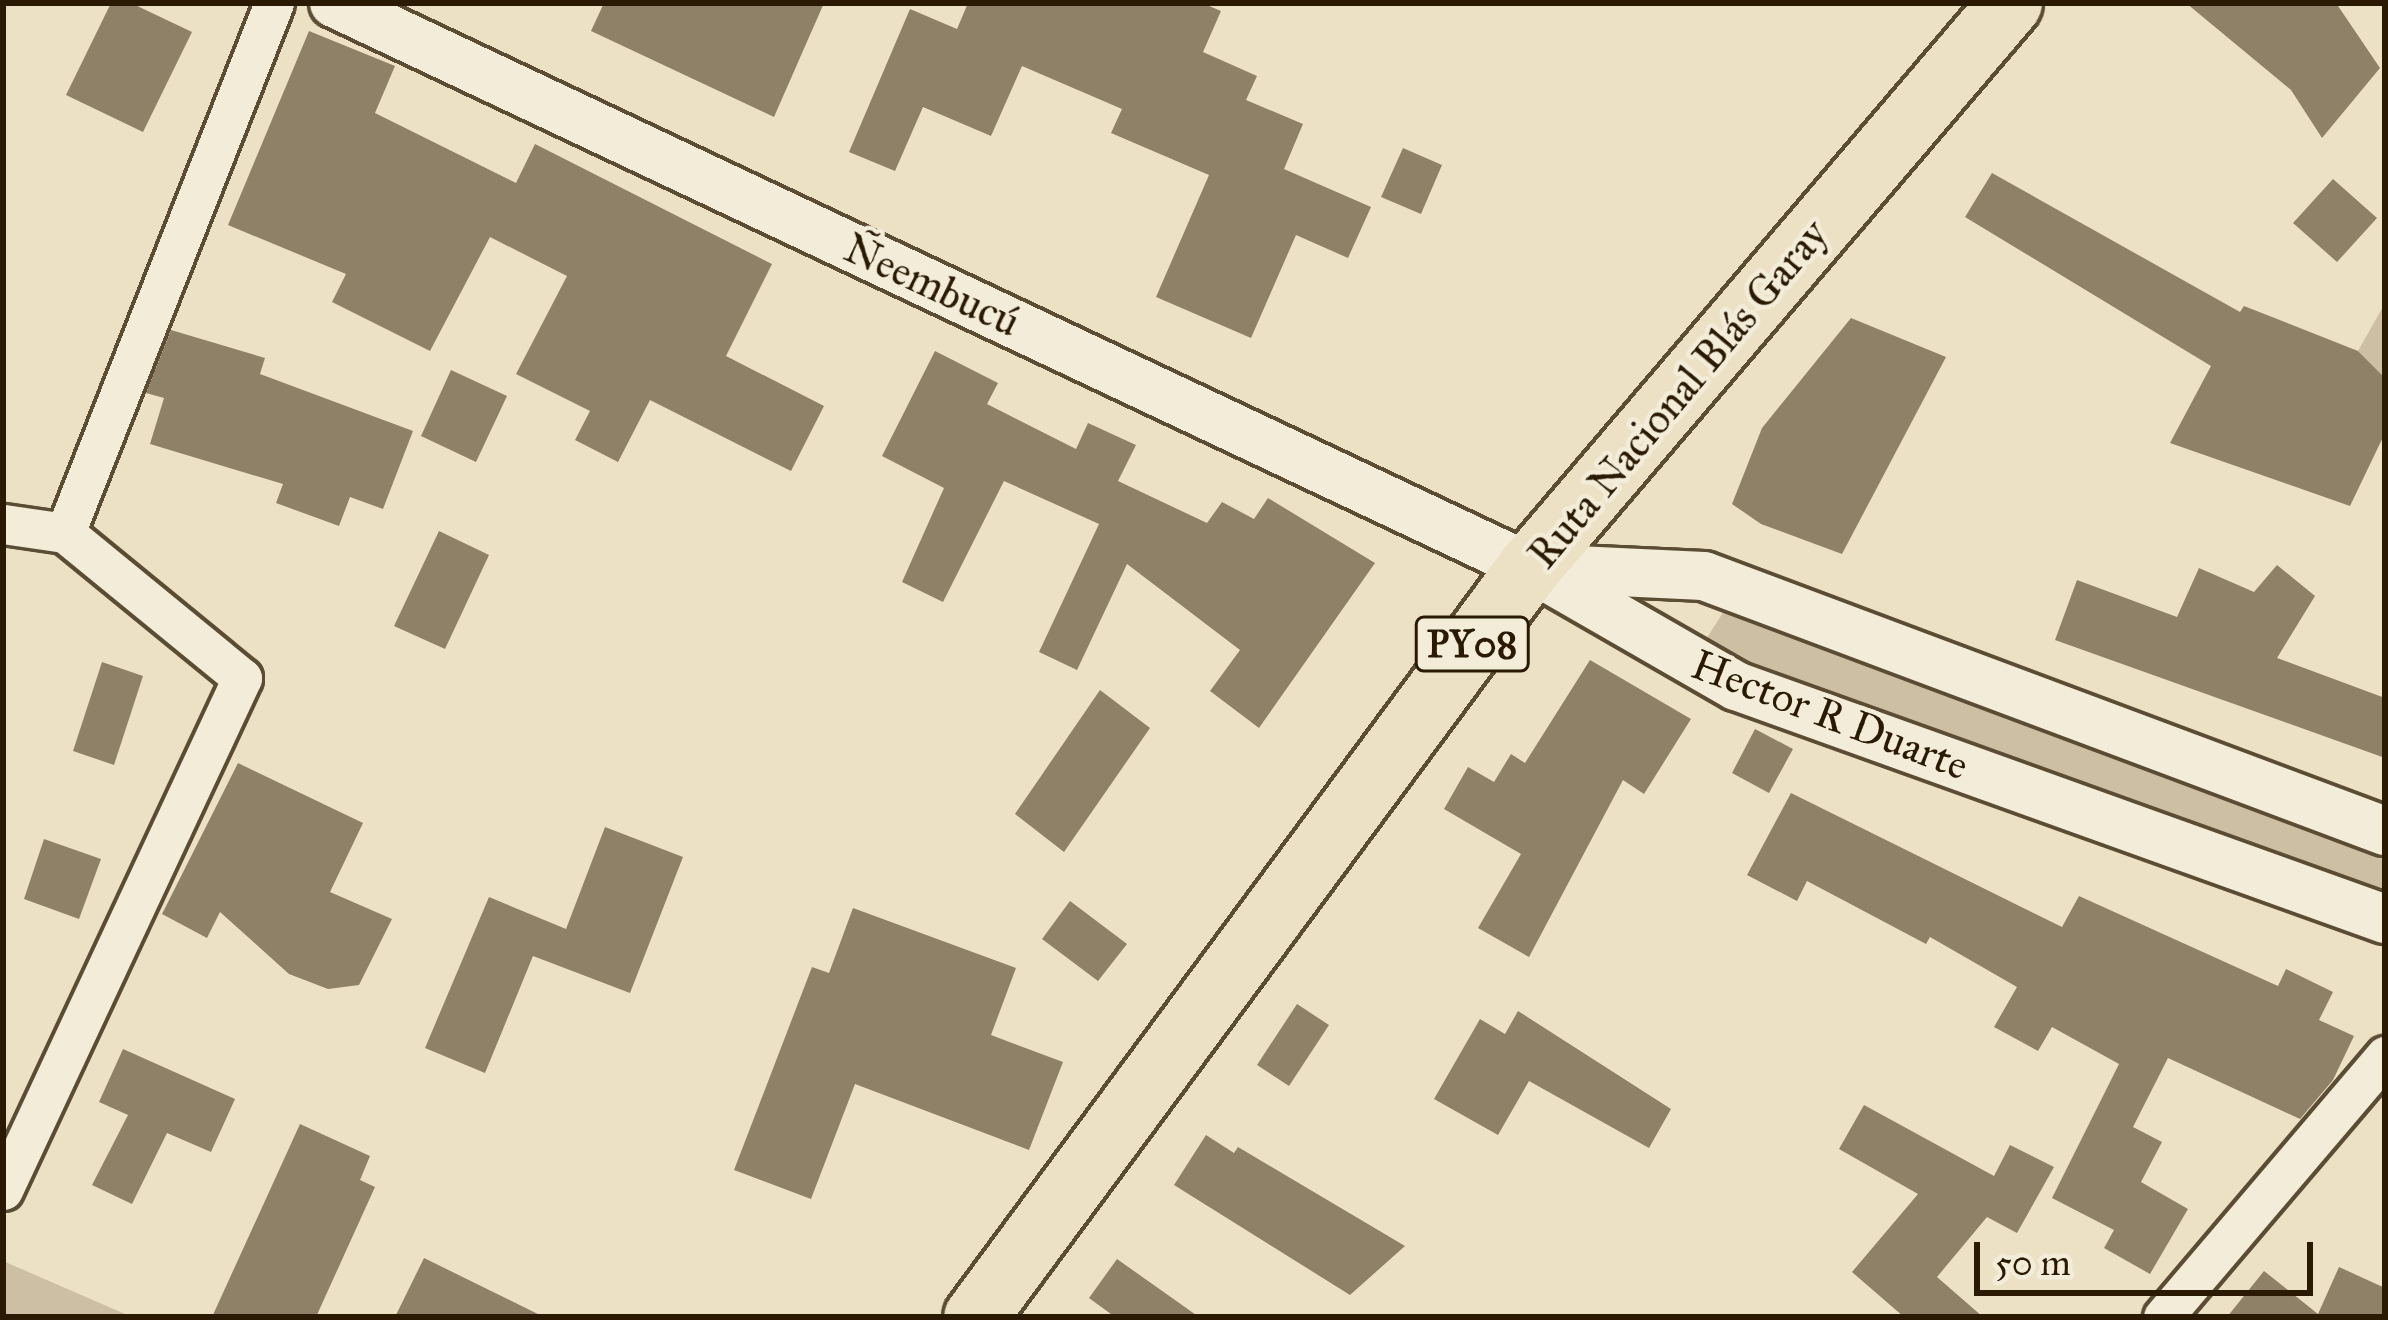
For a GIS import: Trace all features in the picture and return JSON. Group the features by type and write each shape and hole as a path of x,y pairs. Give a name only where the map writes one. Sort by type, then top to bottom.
{"highway":[{"name":"Ruta Nacional Blás Garay","path":"975,1317 1529,567 2010,3"}],"street":[{"path":"65,533 274,3"},
{"name":"Ñeembucú","path":"334,3 1529,567"},
{"path":"3,524 65,533 242,678 3,1190"},
{"name":"Hector R Duarte","path":"1529,567 1703,576 2385,831"},
{"name":"Hector R Duarte","path":"1529,567 1736,686 2385,919"},
{"path":"2163,1317 2385,1056"}],"shaded area":[{"path":"2385,303 2385,378 2358,351"},
{"path":"1729,603 2385,850 2385,896 1703,644"},
{"path":"3,1261 132,1317 3,1317"}],"building":[{"path":"111,3 131,3 192,32 143,132 66,95"},
{"path":"604,3 824,3 774,117 591,31"},
{"path":"968,3 1202,3 1221,11 1203,52 1257,76 1246,100 1303,124 1284,169 1371,207 1348,258 1296,235 1251,338 1156,297 1209,175 1111,133 1122,109 1022,66 991,136 923,107 895,171 849,152 910,9 957,29"},
{"path":"2186,3 2336,3 2380,68 2322,138 2291,90"},
{"path":"309,31 395,66 375,113 516,183 535,144 772,264 726,356 824,406 791,471 650,400 618,462 575,440 590,411 516,374 567,276 490,237 430,351 332,302 346,274 228,225"},
{"path":"1403,148 1442,165 1421,214 1381,197"},
{"path":"1992,173 2240,312 2244,306 2358,351 2385,378 2385,433 2350,506 2170,443 2211,366 1965,217"},
{"path":"2333,179 2377,218 2337,262 2293,223"},
{"path":"1851,318 1946,357 1842,554 1761,524 1732,504 1762,428"},
{"path":"171,330 265,358 260,374 413,431 383,509 350,497 339,526 276,503 283,484 150,444 164,398 146,393"},
{"path":"935,351 998,383 987,404 1076,449 1088,423 1136,445 1118,481 1207,523 1222,502 1254,519 1268,498 1375,563 1259,728 1210,691 1240,650 1127,564 1077,670 1039,652 1099,524 1004,481 943,602 902,582 944,488 882,456"},
{"path":"451,370 507,396 476,462 421,436"},
{"path":"439,531 489,555 445,649 394,626"},
{"path":"2277,565 2315,596 2277,658 2385,698 2385,758 2055,640 2077,580 2177,617 2199,568 2254,592"},
{"path":"1590,660 1691,719 1644,794 1623,780 1529,957 1478,928 1521,854 1444,809 1468,767 1494,782 1511,754 1525,763"},
{"path":"102,662 143,676 114,765 73,751"},
{"path":"1100,690 1150,728 1064,852 1015,814"},
{"path":"1755,729 1793,749 1769,793 1732,773"},
{"path":"238,763 363,823 330,892 392,919 359,985 328,989 289,974 220,912 207,938 162,914"},
{"path":"1791,793 2062,927 2079,896 2278,986 2286,969 2333,992 2319,1020 2354,1036 2333,1080 2300,1119 2168,1058 2133,1127 2162,1142 2141,1182 2188,1209 2150,1274 2104,1248 2114,1230 2052,1198 2119,1064 2052,1027 2038,1051 1994,1027 2017,987 1930,937 1926,944 1807,881 1797,901 1747,875"},
{"path":"605,827 683,857 630,993 533,956 485,1073 425,1048 489,897 566,929"},
{"path":"44,839 101,859 79,919 24,899"},
{"path":"1070,901 1127,944 1098,981 1042,939"},
{"path":"853,908 1016,968 991,1035 1063,1062 1029,1150 855,1084 811,1199 734,1170 812,967 829,973"},
{"path":"1297,1004 1329,1025 1289,1086 1257,1065"},
{"path":"1518,1011 1671,1109 1649,1148 1529,1081 1498,1135 1434,1099 1480,1019 1505,1034"},
{"path":"123,1049 235,1099 211,1152 167,1133 132,1204 92,1185 128,1115 99,1102"},
{"path":"1864,1105 1994,1176 2010,1145 2054,1167 2017,1233 1987,1217 1937,1277 1983,1317 1904,1317 1852,1272 1918,1194 1839,1149"},
{"path":"300,1124 370,1156 360,1180 375,1187 316,1317 212,1317"},
{"path":"1206,1135 1234,1153 1238,1147 1405,1246 1350,1295 1174,1185"},
{"path":"424,1258 544,1317 395,1317"},
{"path":"1117,1259 1199,1317 1115,1317 1089,1298"},
{"path":"2339,1267 2385,1288 2385,1317 2227,1317 2264,1271 2318,1314"}]}
